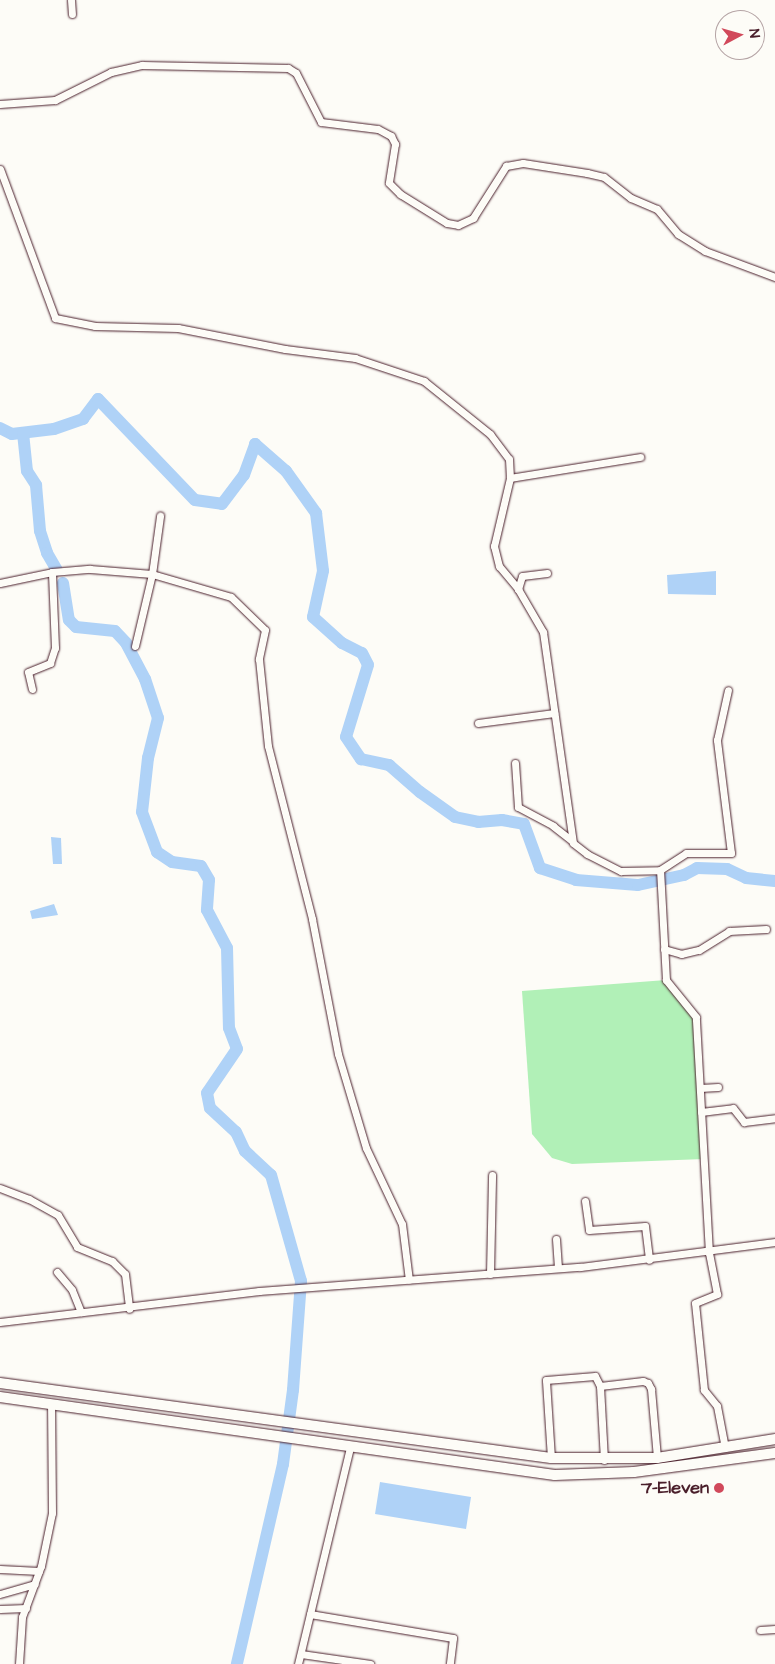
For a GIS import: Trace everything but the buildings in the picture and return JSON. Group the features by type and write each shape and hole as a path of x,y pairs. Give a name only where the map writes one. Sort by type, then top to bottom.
{"highway":[{"path":"0,1383 268,1421 552,1458 604,1460 657,1458 775,1439"},
{"path":"0,1397 554,1475 634,1472 775,1453"}],"street":[{"path":"71,0 72,14"},
{"path":"0,104 55,100 111,72 142,66 288,68 296,73 321,122 378,129 391,136 395,144 388,180 392,188 447,223 464,224 473,218 506,166 523,163 587,173 604,177 631,198 657,209 678,234 705,251 775,277"},
{"path":"0,169 55,318 95,326 178,328 285,349 355,358 424,381 490,434 509,459 510,478 494,546 499,566 518,589 543,632 572,841"},
{"path":"510,478 640,457"},
{"path":"135,646 152,574 160,516"},
{"path":"0,583 52,572 90,569 152,574 231,597 265,630 260,659 268,746 312,919 338,1054 366,1148 402,1224 409,1280"},
{"path":"32,689 28,672 50,662 55,648 52,572"},
{"path":"518,589 522,576 547,573"},
{"path":"515,763 518,807 553,826 587,854 621,871 660,870 686,853 731,853 717,740 728,690"},
{"path":"478,722 554,713"},
{"path":"660,870 666,980 696,1017 710,1253 717,1294 695,1303 704,1390 717,1406 725,1448"},
{"path":"664,950 681,954 699,950 729,931 766,929"},
{"path":"700,1088 718,1087"},
{"path":"702,1112 733,1108 744,1122 775,1118"},
{"path":"490,1274 492,1175"},
{"path":"0,1188 29,1199 58,1215 76,1247 112,1261 125,1274 129,1309"},
{"path":"585,1202 589,1230 646,1226 648,1260"},
{"path":"556,1239 558,1268"},
{"path":"0,1322 81,1312 129,1309 296,1288 648,1260 710,1253 775,1242"},
{"path":"57,1272 70,1286 81,1312"},
{"path":"552,1458 546,1380 595,1376 600,1386 604,1460"},
{"path":"600,1386 604,1383 648,1382 657,1458"},
{"path":"19,1664 26,1608 39,1571 52,1513 51,1404"},
{"path":"298,1664 350,1447"},
{"path":"0,1569 39,1571"},
{"path":"0,1594 34,1584"},
{"path":"0,1609 26,1608"},
{"path":"310,1614 453,1638 450,1664"},
{"path":"760,1630 775,1629"},
{"path":"301,1654 370,1664"}],"green space":[{"path":"666,980 696,1017 704,1159 572,1164 552,1158 532,1134 522,991"}],"water":[{"path":"716,571 716,595 668,594 667,575"},
{"path":"51,837 61,838 62,864 53,864"},
{"path":"54,904 58,915 32,919 30,911"},
{"path":"380,1482 471,1497 466,1529 375,1514"}],"waterway":[{"path":"0,428 12,434 54,429 83,419 98,399 195,500 222,504 244,475 255,444 286,471 316,513 323,571 313,617 342,643 362,653 368,665 346,737 361,759 389,765 420,792 455,817 478,822 502,820 524,824 540,868 576,880 638,885 684,875 697,868 727,869 746,878 775,881"},
{"path":"23,433 27,471 36,485 40,531 47,553 57,570"},
{"path":"63,583 69,620 76,627 115,631 126,643 145,679 158,718 148,758 142,812 157,852 172,862 201,866 209,880 207,910 227,948 229,1028 237,1049 207,1093 210,1108 236,1132 245,1151 271,1175 301,1281 293,1390 283,1464 237,1664"}],"place":[{"name":"7-Eleven","path":"719,1488"}]}
